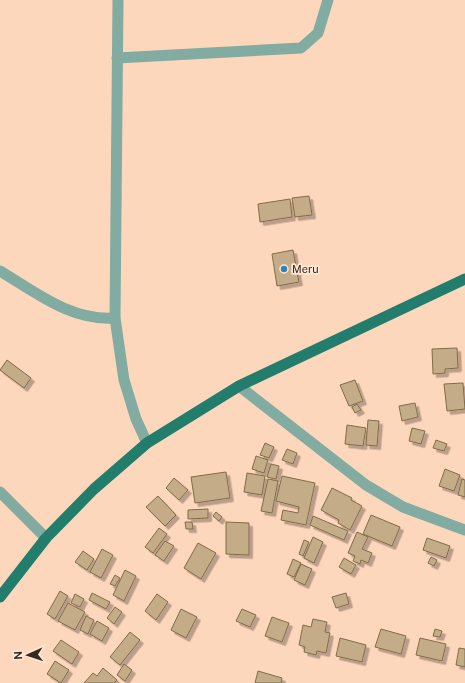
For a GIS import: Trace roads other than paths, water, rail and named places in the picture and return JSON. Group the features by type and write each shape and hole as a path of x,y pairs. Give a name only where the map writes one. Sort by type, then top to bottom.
{"main road":[{"path":"0,597 46,538 94,489 147,443 239,386 465,279"}],"street":[{"path":"118,0 115,318 124,380 136,419 147,443"},
{"path":"117,58 301,48 318,34 328,0"},
{"path":"0,271 65,310 81,315 115,318"},
{"path":"239,386 366,485 403,506 465,530"},
{"path":"0,492 46,538"}],"place":[{"name":"Meru","path":"284,269"}]}
